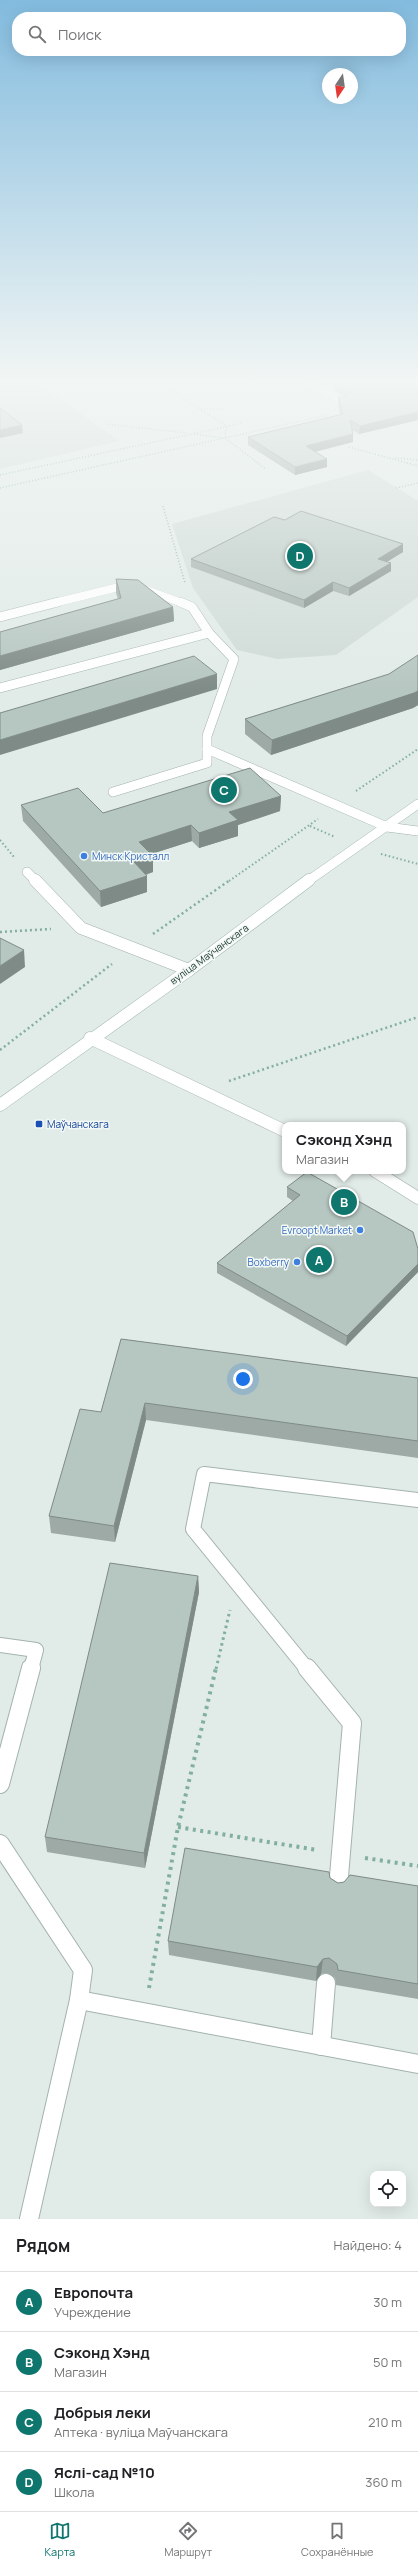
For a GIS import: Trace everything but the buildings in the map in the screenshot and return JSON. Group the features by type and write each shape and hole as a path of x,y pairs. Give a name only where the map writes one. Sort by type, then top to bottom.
{"main road":[{"path":"0,617 119,587 144,589 192,607 209,633 234,659 207,736 207,763 113,792"},
{"path":"0,688 209,633"},
{"path":"207,749 337,804 387,827 418,831"},
{"name":"вуліца Маўчанскага","path":"0,1105 90,1038 189,970 355,846 387,827 418,804"},
{"path":"27,872 81,928 135,947 189,970"},
{"path":"90,1038 198,1091 282,1130"},
{"path":"380,1174 418,1198"},
{"path":"338,1888 352,1723 194,1529 204,1474 418,1500"},
{"path":"0,1645 36,1650 0,1784"},
{"path":"0,1844 83,1970 79,2000 29,2219"},
{"path":"321,2046 326,1983"},
{"path":"79,2000 418,2064"}],"path":[{"path":"0,488 11,486"},
{"path":"396,488 407,486"},
{"path":"163,506 192,607"},
{"path":"0,1050 135,947 310,826 337,804 418,749"},
{"path":"400,860 418,864"},
{"path":"0,932 81,928"},
{"path":"198,1091 418,1017"},
{"path":"145,2013 178,1827 237,1582"},
{"path":"178,1827 418,1866"}],"shaded area":[{"path":"312,486 393,486 418,501 418,597 336,655 277,659 237,650 193,588 172,524"}],"place":[{"name":"Яслі-сад №10","path":"300,556"},
{"name":"Добрыя леки","path":"224,790"},
{"name":"Минск Кристалл","path":"84,856"},
{"name":"Маўчанскага","path":"39,1124"},
{"name":"Сэконд Хэнд","path":"344,1202"},
{"name":"Evroopt Market","path":"360,1230"},
{"name":"Европочта","path":"319,1260"},
{"name":"Boxberry","path":"297,1262"}]}
